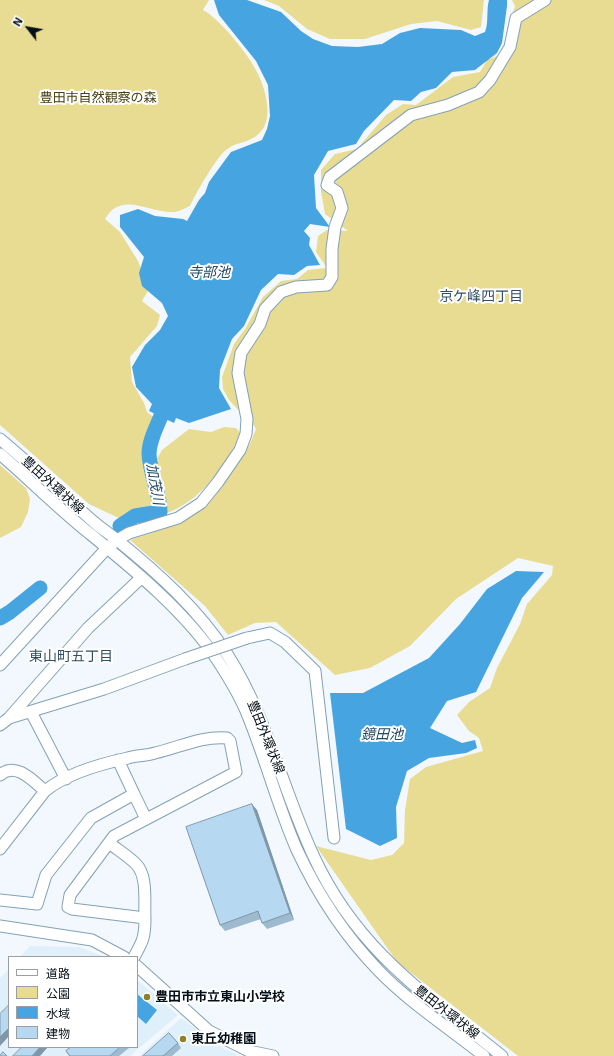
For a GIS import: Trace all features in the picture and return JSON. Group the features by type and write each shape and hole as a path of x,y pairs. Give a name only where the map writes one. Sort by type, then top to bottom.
{"street":[{"path":"0,665 107,548 129,533 178,518 201,503 218,482 240,450 246,434 247,419 242,400 238,373 241,353 260,324 265,309 281,292 296,287 327,285 332,277 332,249 335,227 342,208 338,192 326,185 330,178 411,115 448,105 479,92 490,80 510,47 516,18 545,0"},
{"name":"豊田外環状線","path":"0,439 179,595 210,630 243,680 297,819 314,858 349,917 390,965 502,1056"},
{"name":"豊田外環状線","path":"0,454 141,578 177,612 201,638 232,684 248,714 296,848 312,881 330,911 358,949 380,973 484,1056"},
{"path":"4,721 88,628 141,578"},
{"path":"4,721 104,689 247,638 270,633 285,642 315,671 334,838"},
{"path":"32,712 66,779"},
{"path":"0,849 45,791 53,785 102,764 153,754 204,738 227,738 230,741 236,769 234,773 120,832 109,843 70,894 68,907 72,909 145,918"},
{"path":"118,760 146,819"},
{"path":"0,775 8,770 21,771 45,791"},
{"path":"0,900 37,904 46,875 91,818 134,794"},
{"path":"109,843 136,864 143,878 145,935 143,943 135,956"},
{"path":"0,926 92,940 109,947 122,956"},
{"path":"138,967 210,1031 248,1053 273,1056"}],"shaded area":[{"path":"30,946 80,947 102,956 21,956"},
{"name":"豊田市市立東山小学校","path":"8,970 8,1048 138,1048 138,981 178,1015 130,1056 0,1056 0,978"},
{"name":"東丘幼稚園","path":"181,1018 221,1047 237,1054 236,1056 139,1056"}],"green space":[{"name":"豊田市自然観察の森","path":"0,0 209,0 203,10 210,14 226,29 242,48 261,80 267,100 266,121 260,133 251,139 236,144 222,154 206,176 190,206 175,212 165,212 137,205 119,206 112,210 105,219 120,232 138,261 149,289 142,301 160,315 157,326 130,357 132,382 144,403 147,412 157,420 152,431 147,453 148,476 156,510 132,515 123,520 89,504 0,425"},
{"path":"264,0 484,0 481,27 471,30 437,21 411,24 365,39 330,39 307,29 279,6"},
{"path":"512,0 614,0 614,1056 518,1056 397,962 316,846 371,860 392,855 404,843 405,810 410,779 426,767 483,751 479,738 469,731 457,715 469,702 490,688 497,668 520,624 527,604 552,575 553,566 518,558 456,599 410,646 370,668 335,675 276,622 255,623 228,635 205,606 130,540 159,530 189,516 224,483 251,442 256,429 249,418 240,412 229,400 223,389 222,377 234,344 245,329 263,297 281,281 297,279 308,270 327,268 316,252 318,236 327,230 348,231 325,214 321,192 321,170 335,154 357,149 386,115 403,104 416,105 453,77 480,72 487,60 502,54 515,6"},
{"path":"224,427 236,428 241,434 219,471 200,492 189,501 164,514 154,464 162,450 189,429 211,432"},
{"path":"0,465 26,488 30,499 28,512 21,527 0,538"}],"water":[{"name":"寺部池","path":"214,0 247,0 281,12 301,31 313,39 332,46 358,47 382,44 400,33 420,28 461,30 475,36 485,32 489,0 507,0 507,6 502,43 497,53 475,70 452,72 436,88 421,92 411,101 394,100 364,131 356,144 328,151 314,175 316,208 330,227 310,224 304,231 310,238 309,245 320,265 307,266 294,275 278,274 261,290 244,326 232,339 220,370 219,388 231,409 189,423 176,418 174,423 149,411 152,404 136,387 132,367 145,345 160,330 168,316 162,303 142,286 139,273 144,257 120,227 120,215 138,209 155,216 183,219 187,221 199,200 205,193 209,182 231,152 262,140 267,129 270,116 268,85 256,61 219,15"},
{"name":"鏡田池","path":"516,571 544,572 522,598 476,692 447,701 430,728 462,743 475,740 477,748 466,753 429,758 407,771 396,807 397,838 380,846 346,829 330,693 363,693 429,658 460,624 487,589"},
{"path":"138,995 157,1010 146,1024 138,1017"}],"building":[{"path":"252,804 290,913 262,923 258,911 220,925 186,827"},
{"path":"8,1006 8,1029 0,1037 0,1014"},
{"path":"169,1033 178,1043 163,1056 143,1056"},
{"path":"21,1048 39,1048 32,1056 13,1056"},
{"path":"70,1048 119,1048 110,1056 70,1056 66,1051"},
{"path":"3,1052 7,1056 0,1056"}],"waterway":[{"name":"加茂川","path":"120,526 135,516 160,512 160,505 151,469 149,449 151,439 161,416"},
{"name":"加茂川","path":"0,618 40,588"}],"place":[{"name":"豊田市市立東山小学校","path":"147,997"},
{"name":"東丘幼稚園","path":"183,1039"}],"district":[{"name":"京ケ峰四丁目","path":"481,296"},
{"name":"東山町五丁目","path":"71,656"}]}
